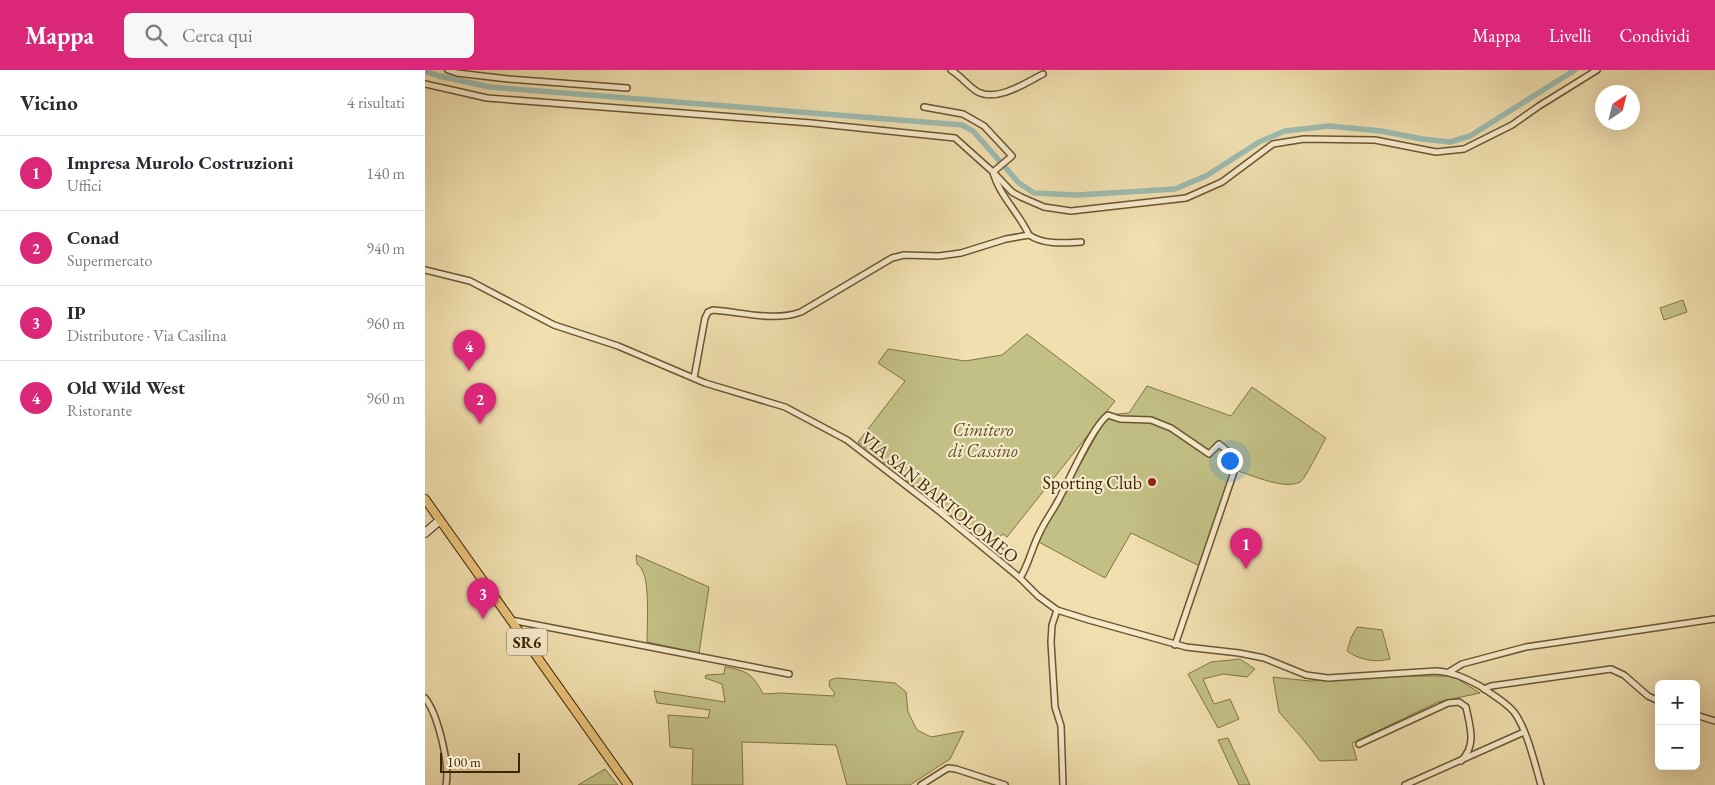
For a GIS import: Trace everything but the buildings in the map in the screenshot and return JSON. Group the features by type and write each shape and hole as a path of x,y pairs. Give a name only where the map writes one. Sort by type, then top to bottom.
{"main road":[{"name":"SR6","path":"425,499 628,785"}],"street":[{"path":"448,70 457,73 509,79 627,88"},
{"path":"951,70 961,76 976,91 989,96 1012,90 1043,74"},
{"path":"425,84 487,98 801,122 955,138 1012,192 1044,208 1071,211 1186,198 1222,182 1273,144 1305,139 1375,140 1436,152 1465,149 1512,125 1597,70"},
{"path":"924,106 963,114 984,126 1012,156 993,172"},
{"path":"993,172 995,182 1029,235 1035,239 1054,243 1081,242"},
{"path":"694,378 705,318 708,312 713,310 790,316 801,312 892,258 961,253 1006,239 1029,235"},
{"name":"VIA SAN BARTOLOMEO","path":"425,270 470,281 554,324 619,346 694,378 785,408 847,440 939,511 1057,610 1175,645 1264,658 1306,675 1328,678 1436,670 1449,672"},
{"path":"1020,578 1027,568 1039,533 1091,438 1103,419 1108,415 1120,419 1151,420 1171,428 1209,454 1219,444 1238,460 1175,645"},
{"path":"425,533 440,520"},
{"path":"1057,610 1052,625 1051,642 1055,707 1061,726 1063,785"},
{"path":"1449,672 1462,664 1525,647 1715,619"},
{"path":"511,620 789,674"},
{"path":"1484,689 1491,686 1611,669 1624,675 1655,700"},
{"path":"1449,672 1463,676 1484,689 1509,707 1515,714 1524,732 1541,785"},
{"path":"425,698 429,702 443,745 446,785"},
{"path":"1359,744 1448,703 1459,702 1466,707 1471,739 1469,754 1461,761"},
{"path":"1700,716 1715,721"},
{"path":"1405,785 1524,732"},
{"path":"921,785 948,768 1005,785"}],"green space":[{"path":"1683,300 1687,312 1664,320 1660,308"},
{"name":"Cimitero di Cassino","path":"1027,334 1115,401 1007,537 1003,534 990,546 858,442 905,381 878,363 888,349 965,361 1002,355"},
{"name":"Sporting Club","path":"1147,386 1231,416 1252,387 1326,438 1300,482 1294,484 1278,483 1238,471 1204,568 1131,533 1105,578 1037,541 1108,415 1129,413"},
{"path":"636,555 709,587 699,653 647,642 645,576 637,564"},
{"path":"1357,627 1382,630 1390,659 1368,660 1357,657 1347,651"},
{"path":"1240,659 1255,669 1247,677 1223,674 1203,679 1214,704 1230,699 1239,719 1218,728 1188,674 1211,662"},
{"path":"725,667 748,674 756,682 763,694 781,693 834,696 834,692 829,686 830,680 837,678 895,683 906,692 908,712 917,730 931,737 964,731 950,759 910,785 847,785 836,745 742,742 743,785 692,785 693,749 670,747 668,715 708,718 710,710 657,703 654,691 725,702 722,684 705,678 706,675 724,674"},
{"path":"1453,676 1480,693 1438,702 1352,743 1357,760 1320,761 1279,712 1273,677 1310,681"},
{"path":"1228,738 1250,785 1239,785 1218,740"},
{"path":"605,769 618,785 578,785"}],"waterway":[{"path":"425,71 439,76 490,87 962,125 973,131 1019,183 1034,193 1077,195 1175,189 1206,176 1259,142 1285,131 1329,126 1381,131 1450,142 1470,136 1575,70"}],"place":[{"name":"Old Wild West","path":"469,371"},
{"name":"Conad","path":"480,424"},
{"name":"Sporting Club","path":"1152,482"},
{"name":"Impresa Murolo Costruzioni","path":"1246,569"},
{"name":"IP","path":"483,619"}]}
